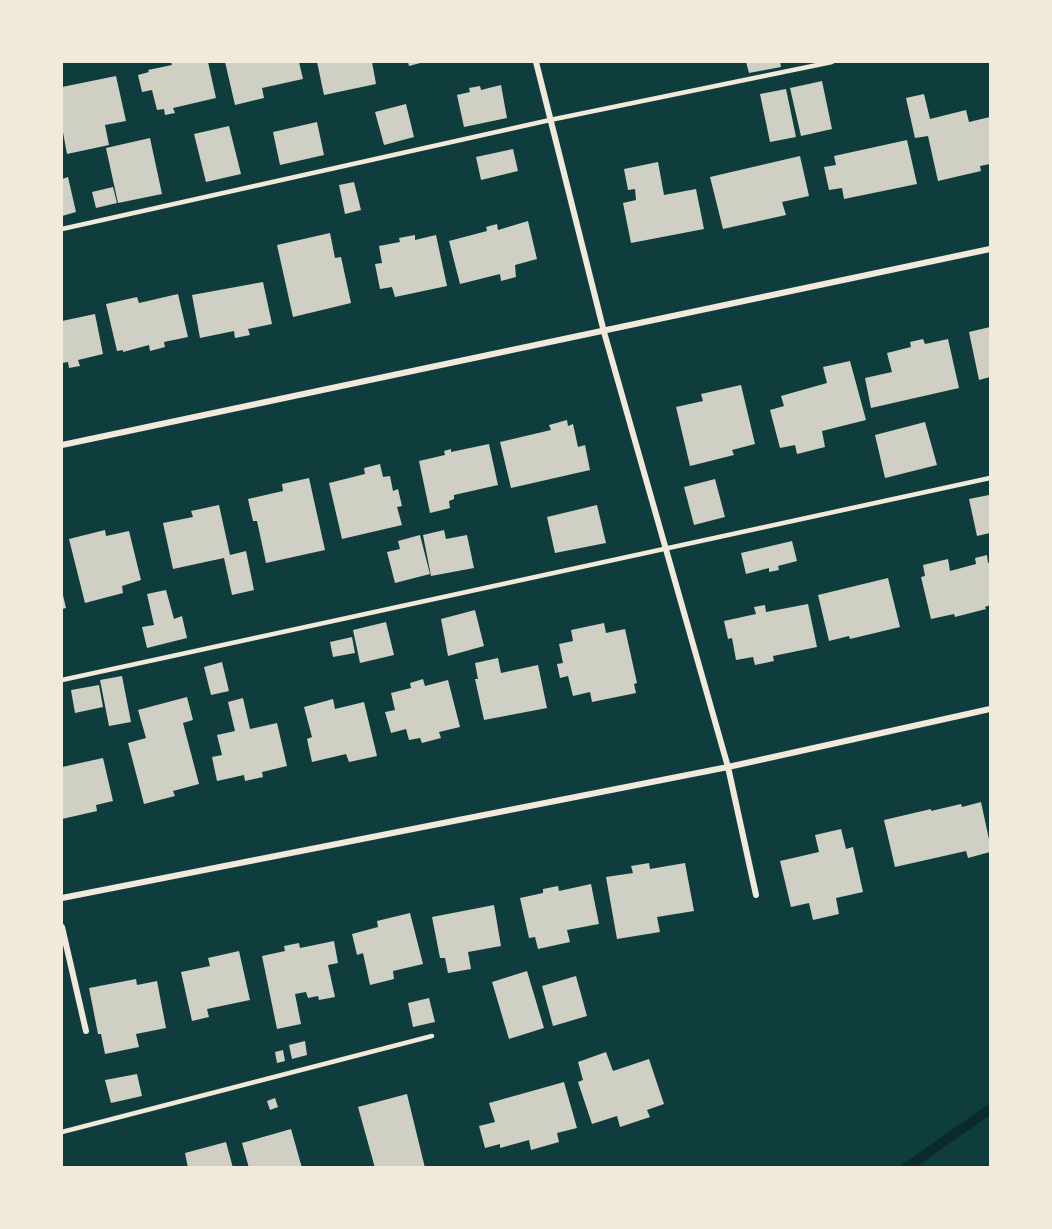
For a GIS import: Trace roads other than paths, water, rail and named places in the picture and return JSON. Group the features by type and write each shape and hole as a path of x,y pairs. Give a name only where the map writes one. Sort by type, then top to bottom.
{"street":[{"path":"536,62 604,332 728,767 756,895"},
{"path":"62,445 990,249"},
{"path":"62,898 728,767 990,709"},
{"path":"62,927 86,1031"}],"lane":[{"path":"62,229 550,120 832,62"},
{"path":"62,680 990,478"},
{"path":"62,1132 432,1036"}],"waterway":[{"path":"906,1168 990,1109"}]}
